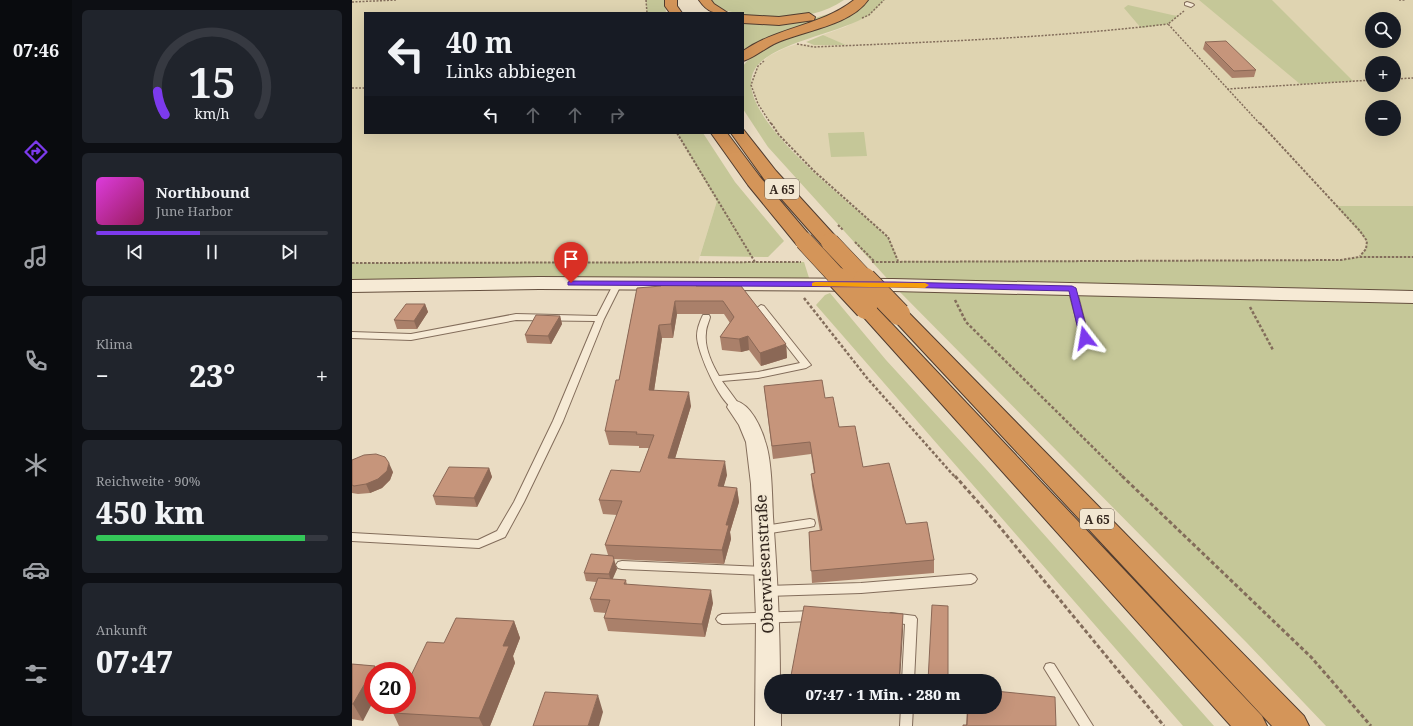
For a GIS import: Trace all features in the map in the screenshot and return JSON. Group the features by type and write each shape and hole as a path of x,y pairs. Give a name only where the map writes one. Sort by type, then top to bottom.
{"highway":[{"path":"671,0 671,6 675,12"},
{"path":"679,12 681,0"},
{"path":"705,0 710,7 720,12"},
{"path":"744,56 767,42 842,14 862,0"},
{"path":"744,18 770,21 802,19 827,12 849,1"},
{"name":"A 65","path":"720,134 754,181 804,241 1251,726"},
{"name":"A 65","path":"740,134 770,174 830,242 1293,726"}],"street":[{"path":"352,286 618,283 801,284 1072,288 1413,297"},
{"name":"Oberwiesenstraße","path":"736,407 748,423 756,442 764,530 768,618 768,726"}],"lane":[{"path":"352,537 479,544 501,534 519,502 554,428 600,319 618,283"},
{"path":"1072,288 1085,338"},
{"path":"716,379 758,375 806,365 761,308"},
{"path":"352,335 411,337 516,317 600,319"},
{"path":"706,318 701,335 705,352 720,388 736,407"},
{"path":"764,530 810,523"},
{"path":"622,565 766,581 861,588 971,579"},
{"path":"722,619 827,616"},
{"path":"880,618 911,619 908,674"},
{"path":"1050,668 1087,726"},
{"path":"906,726 907,714"}],"path":[{"path":"352,2 396,0"},
{"path":"646,0 647,12"},
{"path":"1399,0 1406,0"},
{"path":"797,44 814,47 974,40 1100,32 1168,24 1189,4"},
{"path":"1168,24 1226,89 1360,231 1367,241 1366,249 1359,257"},
{"path":"769,56 758,66 753,76 751,85 758,104 779,135 809,166 888,237 898,261 1341,260 1359,257 1413,257"},
{"path":"1401,79 1413,78"},
{"path":"1226,89 1365,80"},
{"path":"352,88 364,88"},
{"path":"352,263 756,262 717,201 678,134"},
{"path":"801,284 802,295 809,306 867,378 994,520 1164,726"},
{"path":"953,286 955,299 966,322 1157,510 1311,657 1371,726"},
{"path":"1245,293 1251,309 1273,350"}],"shaded area":[{"path":"352,0 647,0 648,12 364,12 364,134 678,134 717,201 698,262 352,263"},
{"path":"884,0 1413,0 1413,206 1337,206 1367,241 1366,249 1359,257 1341,260 898,261 888,237 814,171 779,135 758,104 751,85 753,76 758,66 769,56 785,48 797,44 845,45 823,35 845,27 869,15"}],"green space":[{"path":"646,0 665,0 666,12 647,12"},
{"path":"712,0 844,0 832,7 808,15 782,17 744,15 744,12 730,12 721,9"},
{"path":"866,0 884,0 869,15 857,21 793,44 766,58 757,66 751,85 758,108 775,132 799,158 889,239 898,261 1341,260 1359,257 1366,249 1367,241 1336,206 1413,206 1413,726 1326,726 1247,643 893,285 768,147 744,111 744,65 754,53"},
{"path":"1199,0 1272,0 1353,81 1300,84"},
{"path":"1128,5 1178,16 1168,24 1141,28 1124,8"},
{"path":"848,8 744,53 744,20 808,20"},
{"path":"823,35 846,45 814,45 806,42"},
{"path":"864,132 867,156 831,157 828,133"},
{"path":"678,134 704,134 735,182 784,241 768,257 700,256 717,201"},
{"path":"804,262 810,281 352,284 352,263"},
{"path":"830,293 886,360 985,468 1214,726 1183,726 816,305 825,295"}],"building":[{"path":"1226,41 1256,70 1234,71 1205,42"},
{"path":"662,283 697,284 696,286 741,286 786,344 760,353 748,336 739,339 720,337 734,317 723,301 675,301 671,324 659,325 649,390 689,392 668,458 725,461 718,486 737,488 726,525 729,525 722,550 605,545 622,501 599,500 611,470 640,472 654,435 636,434 637,432 605,431 616,380 619,380 637,288 661,286"},
{"path":"406,304 425,304 414,321 394,320"},
{"path":"536,315 560,316 548,336 525,335"},
{"path":"822,380 825,398 833,397 839,427 855,426 863,467 889,463 906,524 927,522 934,560 811,571 809,532 822,530 811,474 815,473 810,442 772,446 764,386"},
{"path":"376,454 385,457 389,463 387,471 378,479 366,484 352,485 352,460 364,455"},
{"path":"449,467 489,468 474,498 433,496"},
{"path":"591,554 613,556 614,560 609,574 584,573"},
{"path":"598,578 626,580 624,584 711,590 702,624 604,618 610,600 590,599"},
{"path":"932,605 948,606 948,674 928,674"},
{"path":"804,606 903,614 899,674 791,674"},
{"path":"456,618 514,621 503,646 509,646 479,718 410,714 416,714 416,665 427,642 444,643"},
{"path":"352,664 364,665 364,685 352,704"},
{"path":"545,692 598,695 588,726 533,726"},
{"path":"1002,692 1055,697 1056,726 963,726 967,725 968,714 1002,714"}],"slow traffic":[{"path":"815,284 925,285"}],"route":[{"path":"571,283 894,285 1072,288 1085,338"}]}
